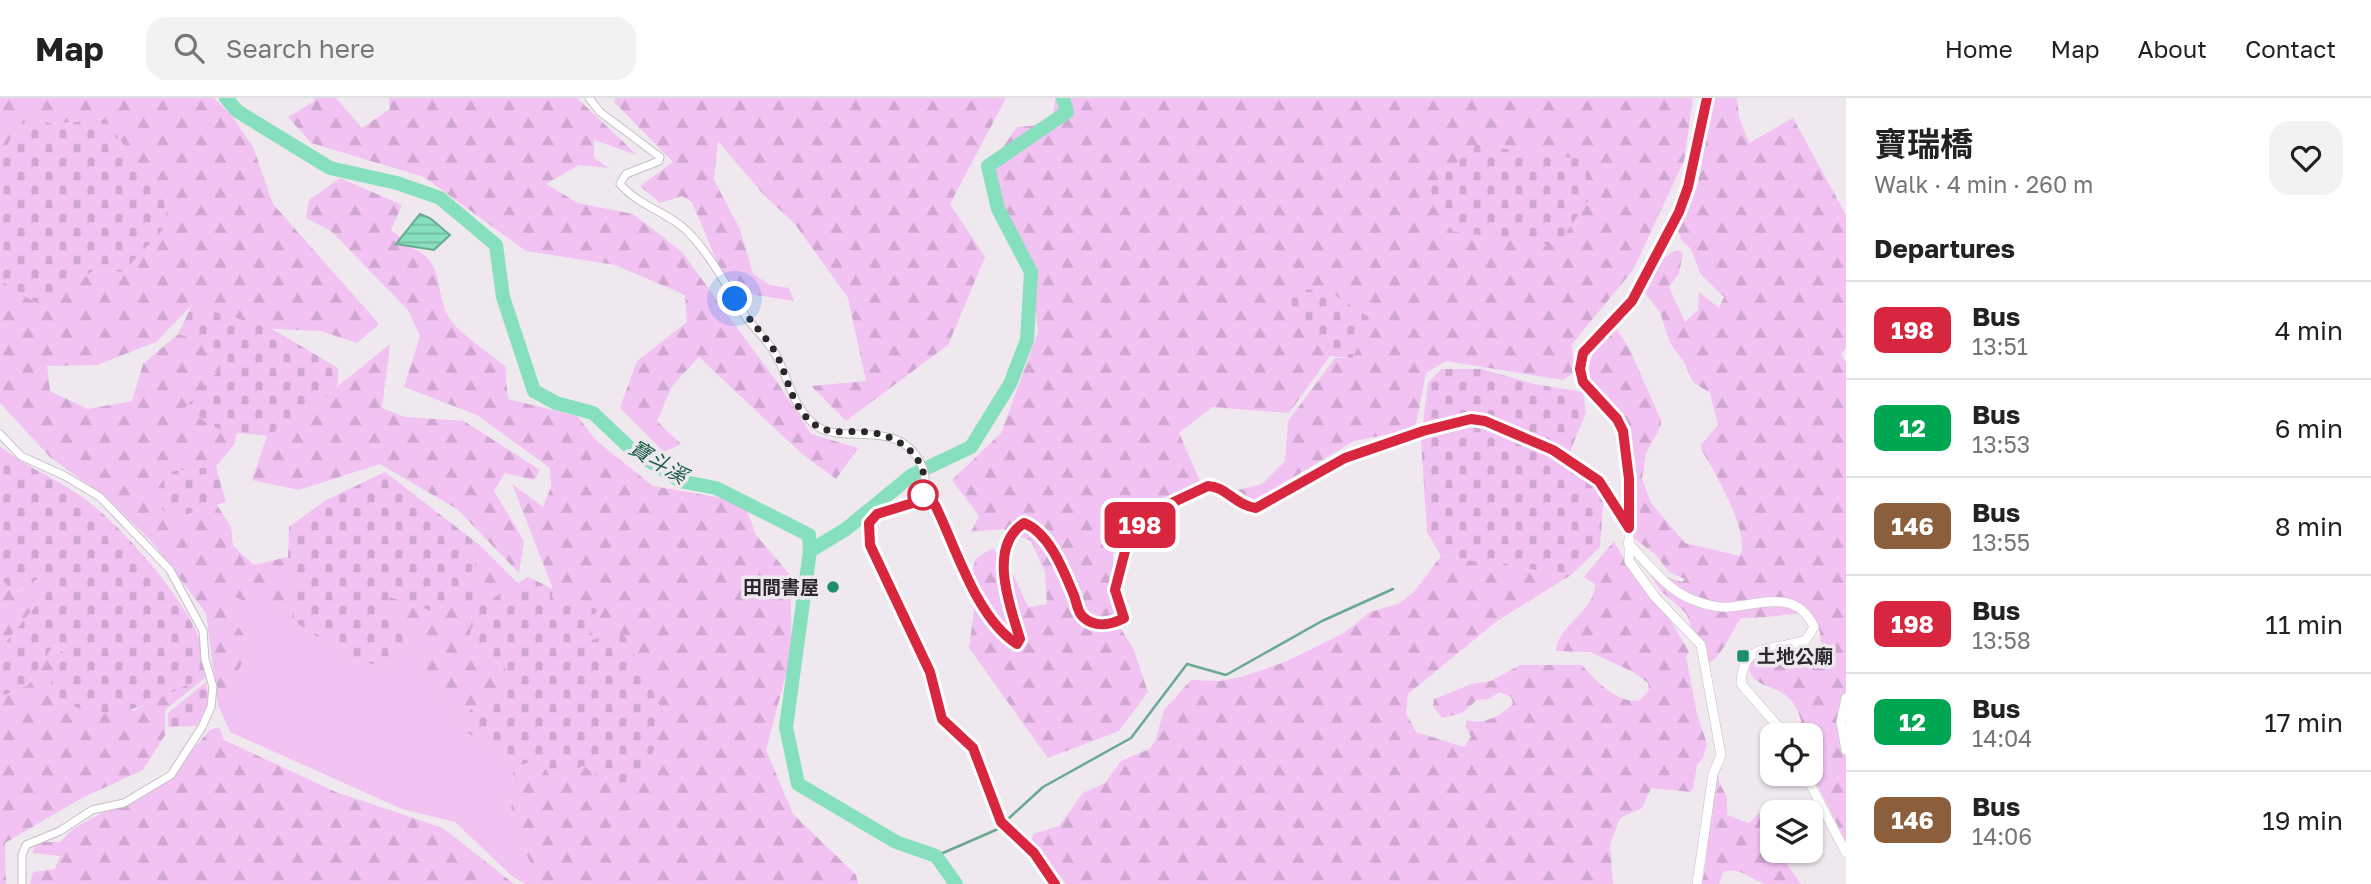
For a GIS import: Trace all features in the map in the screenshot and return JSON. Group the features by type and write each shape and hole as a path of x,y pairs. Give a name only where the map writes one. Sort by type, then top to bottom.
{"street":[{"path":"589,98 600,112 660,157 659,161 626,174 620,184 639,201 688,231 748,319 774,350 797,404 807,418 821,429 840,434 867,432 887,437 917,456 924,470 924,494 919,501 877,514 869,523 870,545 930,672 942,719 973,748 1001,822 1034,853 1055,884"},
{"path":"1697,884 1713,774 1721,755 1701,645 1655,597 1629,561 1629,479 1623,431 1617,419 1583,382 1580,369 1583,353 1632,301 1679,212 1688,187 1707,98"},
{"path":"924,494 935,505 975,593 1008,638 1017,644 1020,639 1002,564 1014,530 1024,523 1040,535 1056,555 1078,610 1085,619 1095,624 1116,622 1124,618 1115,590 1125,551 1146,515 1208,486 1217,486 1244,506 1256,508 1345,458 1453,421 1485,421 1553,450 1599,481 1629,528"},
{"path":"0,434 21,457 65,476 100,497 170,570 203,631 205,659 212,687 211,707 202,727 171,775 124,803 92,810 60,831 26,845 22,855 22,884"},
{"path":"1629,543 1662,579 1689,599 1727,607 1776,600 1789,602 1809,615 1814,627 1806,639 1752,653 1741,666 1741,684 1775,723"},
{"path":"1846,698 1841,722 1846,750"},
{"path":"1811,786 1846,853"}],"green space":[{"path":"0,98 214,98 232,116 253,147 273,204 379,324 357,343 321,331 272,329 192,305 156,342 97,365 47,366 50,391 88,409 132,401 143,364 178,334 210,344 221,368 222,431 237,432 234,445 216,466 168,472 169,520 217,505 231,527 233,546 254,565 288,557 295,622 223,592 223,604 250,644 235,679 218,705 206,613 152,542 108,499 50,457 0,403 0,280 43,307 94,270 123,272 105,119 53,124 26,116 0,156"},
{"path":"313,98 336,98 362,128 390,109 389,98 577,98 637,155 594,140 594,158 609,168 579,165 546,184 578,203 633,214 682,252 779,385 811,434 858,448 836,479 801,453 699,357 672,386 657,421 681,444 664,452 620,408 637,361 687,322 685,295 615,265 526,251 424,177 311,143 288,117 315,101"},
{"path":"616,98 1006,98 950,204 985,257 948,345 846,421 811,386 866,381 848,298 795,224 763,194 718,141 714,180 740,229 753,274 770,285 789,288 794,301 737,292 719,267 692,202 682,196 660,203 640,186 673,162 614,102"},
{"path":"1055,98 1693,98 1684,161 1633,270 1572,344 1574,373 1563,380 1446,361 1426,373 1416,424 1405,431 1354,441 1253,501 1238,490 1262,484 1285,461 1288,421 1335,358 1352,358 1293,315 1330,356 1289,413 1212,407 1179,433 1200,481 1130,517 1113,554 1115,620 1133,648 1148,692 1119,731 1048,758 969,648 974,611 970,578 976,558 993,548 1014,576 1028,607 1047,604 1045,572 1031,541 1003,529 971,532 979,516 952,480 1001,433 1038,332 1032,276 1007,225 987,170 1017,127 1053,124"},
{"path":"1710,98 1737,98 1739,117 1749,143 1793,118 1846,215 1846,348 1841,354 1846,363 1846,842 1818,786 1823,786 1823,723 1801,723 1793,703 1786,695 1761,683 1749,670 1752,661 1756,659 1813,665 1821,645 1816,622 1807,612 1741,618 1722,650 1707,665 1686,613 1661,591 1647,570 1682,582 1685,579 1669,572 1656,555 1634,538 1637,495 1629,429 1590,380 1589,364 1595,348 1604,335 1616,328 1629,348 1661,420 1661,426 1646,453 1642,479 1651,503 1685,543 1740,556 1742,545 1736,518 1701,445 1718,425 1710,393 1693,382 1684,362 1670,343 1660,312 1642,289 1661,261 1678,250 1683,254 1679,273 1669,287 1685,322 1698,310 1699,292 1719,308 1724,297 1700,273 1691,249 1682,241 1676,226 1693,198 1704,148"},
{"path":"26,116 53,124 105,119 167,204 166,226 123,272 94,270 43,307 0,280 0,156"},
{"path":"1476,145 1580,159 1593,193 1557,246 1450,231 1429,188"},
{"path":"340,178 402,205 391,230 401,238 397,244 414,249 432,264 444,308 450,319 505,366 508,399 577,416 597,441 653,486 744,502 756,535 790,575 792,651 766,750 793,814 856,875 858,884 539,884 511,817 513,768 541,759 552,780 583,766 615,632 587,643 550,604 553,589 512,484 543,507 551,487 550,468 477,415 404,387 420,336 408,310 331,231 306,218 309,200"},
{"path":"1325,289 1373,320 1352,358 1330,356 1293,315 1289,290"},
{"path":"192,305 272,329 338,368 338,386 318,406 267,436 222,431 184,409 221,368 210,344 178,334"},
{"path":"390,344 382,408 405,417 464,421 540,470 534,480 505,473 494,491 524,541 519,573 457,509 380,464 299,490 252,480 267,436 318,406 338,386"},
{"path":"1441,369 1482,369 1534,384 1583,392 1586,413 1570,451 1604,490 1600,547 1571,575 1441,556 1427,532 1421,440 1428,383"},
{"path":"0,446 89,502 142,554 174,594 196,631 205,678 136,708 122,712 92,712 46,695 65,652 54,644 28,685 0,697 0,649 44,596 44,585 39,578 15,593 0,578"},
{"path":"216,466 226,502 169,520 154,495 168,472"},
{"path":"385,472 482,547 471,573 437,613 388,596 391,609 407,636 408,643 390,668 350,659 295,622 288,557 289,527 326,500"},
{"path":"1614,541 1630,569 1669,618 1689,652 1686,657 1697,714 1707,744 1703,758 1697,765 1693,789 1690,792 1651,788 1642,808 1620,818 1610,844 1613,884 1066,884 1032,840 1033,834 1059,826 1083,793 1105,783 1121,761 1149,749 1155,742 1164,710 1191,680 1220,681 1241,677 1285,662 1344,633 1370,612 1398,604 1414,592 1441,556 1571,575 1497,621 1408,694 1406,713 1416,732 1464,747 1471,737 1465,726 1467,720 1479,722 1499,715 1513,703 1511,697 1500,692 1489,699 1477,700 1462,713 1442,718 1433,706 1434,699 1472,684 1491,681 1520,665 1582,665 1616,695 1632,701 1640,700 1649,690 1648,683 1633,672 1590,652 1556,651 1563,633 1593,594 1595,584 1584,577"},
{"path":"482,547 519,584 472,611 470,643 507,670 503,687 469,711 463,729 426,672 423,646 408,643 404,630 391,609 388,596 437,613 471,573"},
{"path":"528,577 553,589 551,604 568,600 597,609 587,642 615,632 625,636 665,716 652,755 626,794 583,766 552,780 540,759 513,768 463,729 469,711 503,687 507,670 470,643 472,612 459,601 469,588 493,598"},
{"path":"0,578 16,593 39,578 44,585 44,596 0,649"},
{"path":"223,591 295,622 350,659 390,668 408,643 423,645 426,672 463,729 513,768 511,817 539,884 526,884 513,877 455,822 402,809 230,732 218,705 235,679 250,644 223,604"},
{"path":"54,644 133,711 183,685 205,678 165,710 165,735 143,770 82,798 5,843 6,884 0,884 0,697 28,685"},
{"path":"206,682 209,701 197,726 168,727 168,713"},
{"path":"219,727 224,740 336,792 443,828 514,884 30,884 33,872 55,869 60,856 32,853 37,842 60,842 73,829 170,775 210,730"},
{"path":"1718,769 1719,782 1727,797 1727,815 1749,823 1759,813 1760,863 1786,863 1801,884 1766,884 1741,872 1729,871 1723,872 1719,884 1702,884"}],"shaded area":[{"path":"420,214 430,218 450,235 434,250 396,244"}],"waterway":[{"name":"寶斗溪","path":"226,98 237,111 330,168 397,183 440,198 496,245 503,297 534,391 556,403 593,413 630,448 680,481 716,488 809,535 810,551 786,727 798,784 896,842 936,856 956,884"},
{"path":"810,551 846,529 912,475 971,447 1010,384 1027,340 1031,272 998,209 988,166 1067,112 1063,98"},
{"path":"1008,819 1043,787 1131,738 1187,664 1226,675 1322,621 1393,589"},
{"path":"936,856 998,829"}],"bus line":[{"name":"198","path":"1055,884 1034,853 1001,822 973,748 949,722 942,719 935,702 930,672 870,545 867,531 869,523 877,514 919,501 924,494 935,505 975,593 1008,638 1017,644 1020,639 1002,564 1014,530 1024,523 1040,535 1056,555 1075,596 1078,610 1085,619 1095,624 1116,622 1124,618 1115,590 1125,551 1146,515 1208,486 1217,486 1244,506 1256,508 1345,458 1453,421 1485,421 1553,450 1599,481 1629,528 1629,479 1623,431 1617,419 1583,382 1580,369 1583,353 1632,301 1679,212 1688,187 1707,98"}],"place":[{"name":"田間書屋","path":"833,587"},
{"name":"土地公廟","path":"1743,656"}],"route":[{"path":"735,299 774,350 797,404 807,418 821,429 840,434 867,432 904,445 917,456 924,470 923,495"}]}
